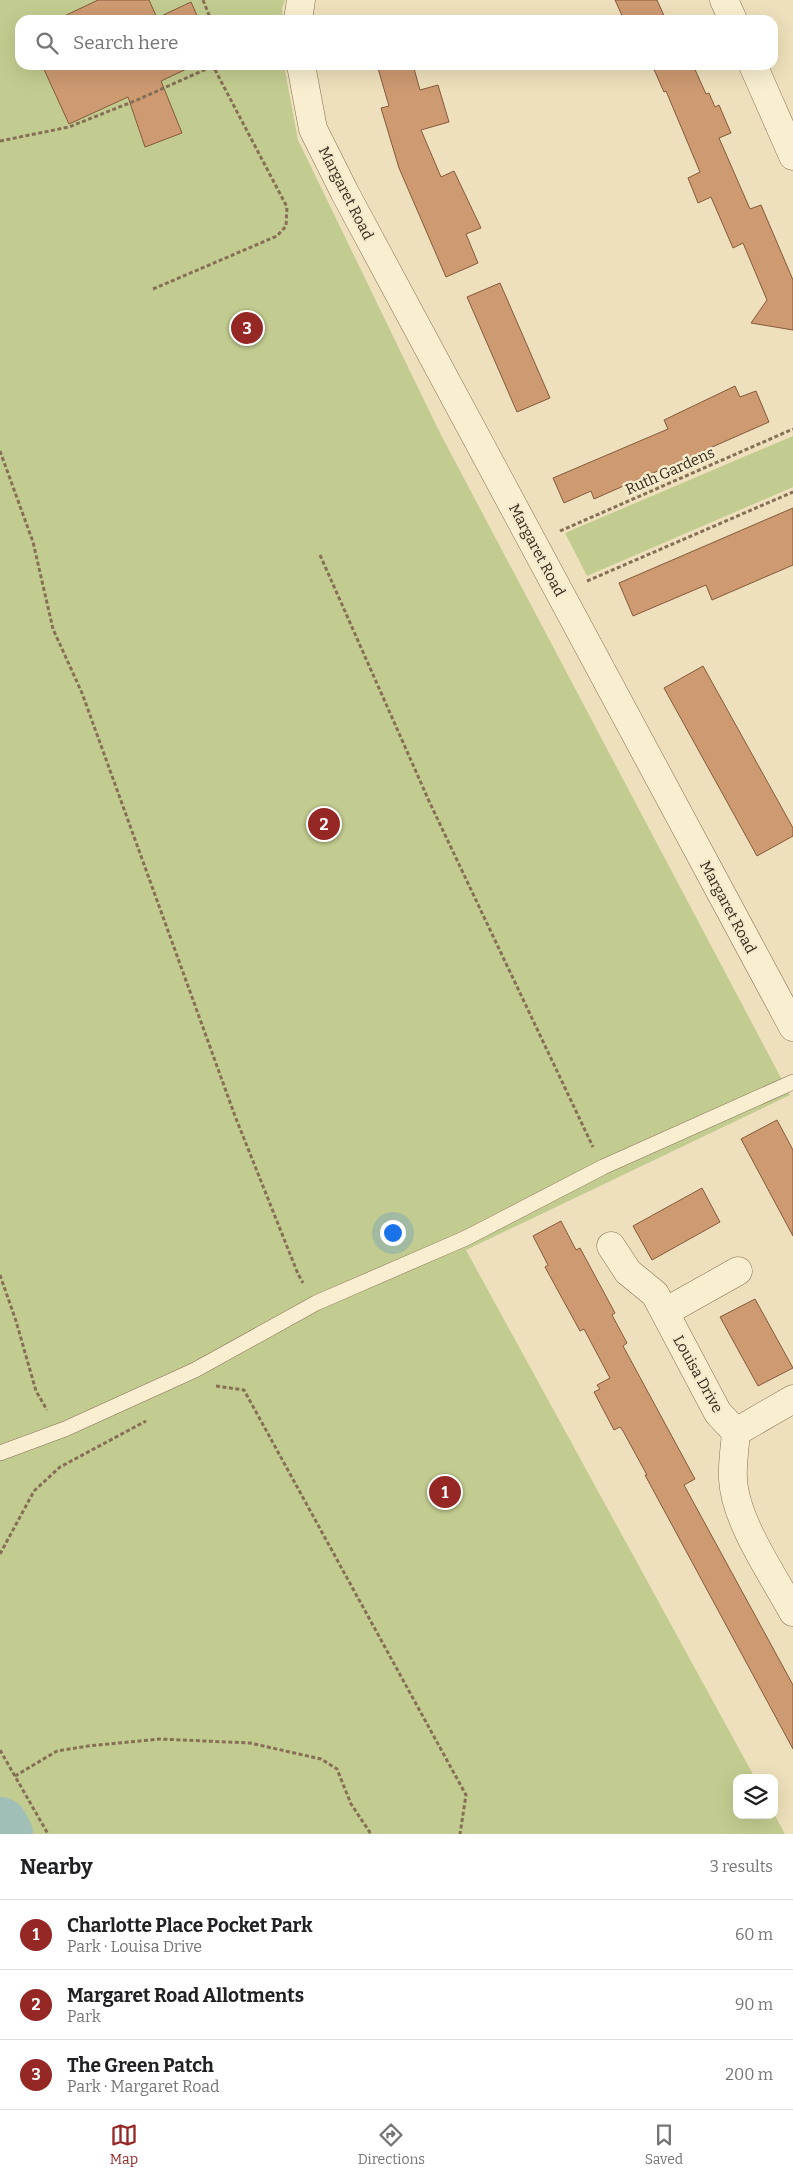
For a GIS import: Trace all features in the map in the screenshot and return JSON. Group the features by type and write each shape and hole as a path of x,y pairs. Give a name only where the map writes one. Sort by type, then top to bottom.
{"street":[{"path":"299,15 301,0"},
{"path":"724,0 731,15"},
{"name":"Margaret Road","path":"301,70 313,129 345,192 792,1023"},
{"path":"755,70 793,156"},
{"name":"Louisa Drive","path":"610,1246 628,1272 655,1294 718,1413 736,1432"},
{"path":"665,1312 738,1270"},
{"path":"793,1398 736,1432 733,1479 737,1502 746,1526 793,1612"}],"lane":[{"path":"0,1453 65,1429 195,1370 316,1303 466,1238 602,1167 793,1082"}],"path":[{"path":"203,0 209,15"},
{"path":"0,141 69,127 138,100 204,70"},
{"path":"153,289 278,236 286,226 286,207 215,70"},
{"name":"Ruth Gardens","path":"557,532 793,430"},
{"path":"0,451 34,542 53,629 82,693 235,1116 298,1274 316,1303"},
{"path":"584,582 793,492"},
{"path":"320,555 428,801 602,1167"},
{"path":"0,1275 16,1321 36,1391 49,1415 65,1429"},
{"path":"214,1386 244,1390 466,1795 460,1834"},
{"path":"0,1554 34,1491 60,1467 150,1419"},
{"path":"15,1776 57,1751 88,1746 160,1739 250,1743 321,1759 337,1769 351,1804 371,1834"},
{"path":"0,1750 48,1834"}],"green space":[{"path":"0,0 285,0 282,8 283,15 15,15 15,70 285,70 298,140 440,433 790,1095 466,1250 753,1774 733,1774 733,1819 777,1819 785,1834 0,1834"},
{"path":"793,436 793,487 587,576 565,533"}],"building":[{"path":"98,0 149,0 156,15 66,15"},
{"path":"615,0 657,0 664,15 622,15"},
{"path":"191,2 197,15 163,15"},
{"path":"44,70 184,70 161,81 182,133 145,147 128,97 69,124"},
{"path":"378,70 414,70 420,90 438,85 449,122 421,130 441,177 454,171 481,228 466,234 478,263 446,277 399,168 381,108 389,106"},
{"path":"654,70 695,70 706,94 709,93 715,107 719,105 731,133 719,138 750,209 761,205 793,280 793,330 751,323 767,300 743,243 733,248 711,197 698,203 688,178 700,172 666,91 664,92"},
{"path":"500,283 550,398 517,412 467,297"},
{"path":"735,386 740,397 756,391 769,422 594,499 591,491 564,503 553,478 668,429 664,420"},
{"path":"793,508 793,565 712,600 706,585 633,616 619,583"},
{"path":"703,666 793,828 793,836 757,856 664,688"},
{"path":"777,1120 793,1150 793,1236 741,1139"},
{"path":"702,1188 720,1222 652,1260 633,1226"},
{"path":"561,1221 576,1250 580,1248 615,1313 612,1315 627,1343 623,1346 695,1479 684,1485 793,1685 793,1749 623,1431 620,1427 614,1430 594,1392 600,1389 597,1385 610,1378 584,1329 580,1331 545,1267 548,1265 533,1236"},
{"path":"755,1299 793,1368 758,1386 720,1317"}],"waterway":[{"path":"0,1825 5,1834"}],"place":[{"name":"The Green Patch","path":"247,328"},
{"name":"Margaret Road Allotments","path":"324,824"},
{"name":"Charlotte Place Pocket Park","path":"445,1492"}]}
